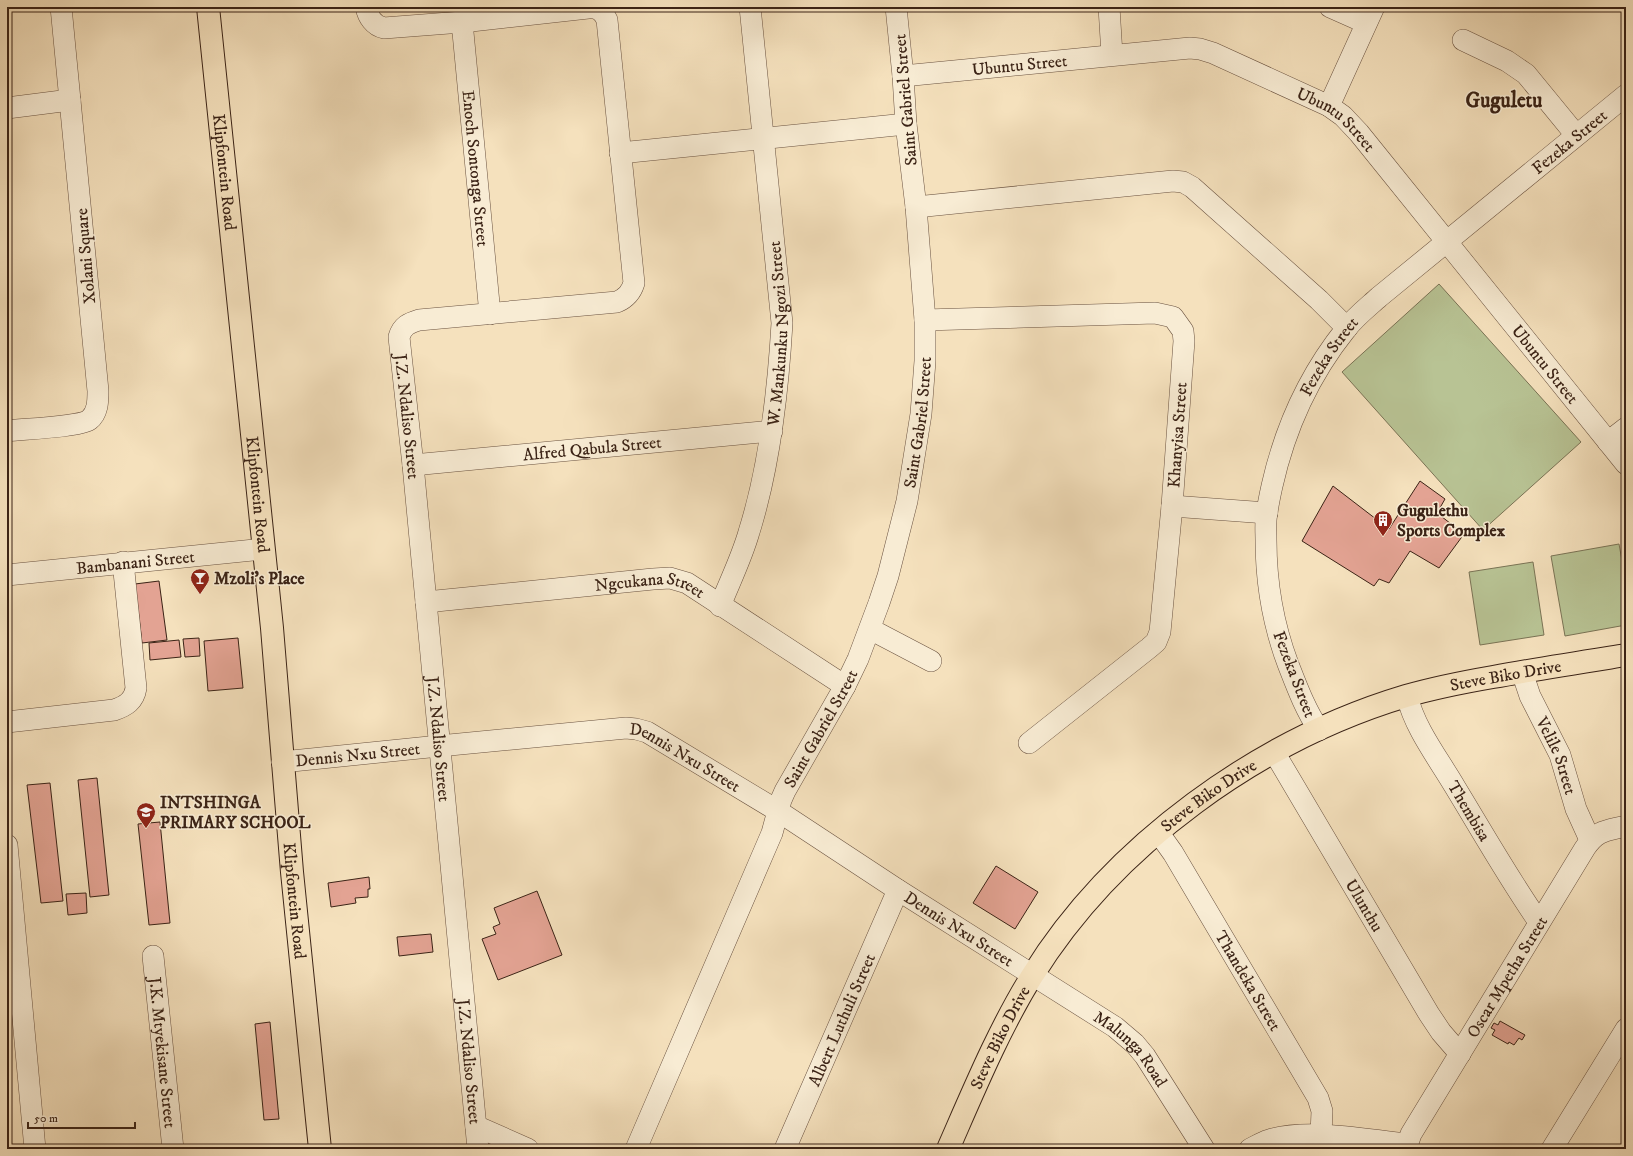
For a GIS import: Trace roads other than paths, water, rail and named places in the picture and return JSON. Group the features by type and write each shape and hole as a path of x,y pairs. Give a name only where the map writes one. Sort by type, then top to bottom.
{"main road":[{"name":"Klipfontein Road","path":"208,7 272,628 282,762 320,1149"},
{"name":"Steve Biko Drive","path":"948,1149 991,1054 1032,976 1075,917 1111,876 1136,852 1158,832 1214,789 1274,752 1366,709 1407,696 1465,682 1626,655"}],"street":[{"name":"Xolani Square","path":"7,431 78,424 90,419 98,406 61,7"},
{"path":"366,7 370,18 379,27 384,28 462,22 588,8 597,8 607,20 634,283 631,292 620,300 612,303 490,314"},
{"name":"W. Mankunku Ngozi Street","path":"720,606 749,533 762,483 772,430 782,323 750,7"},
{"name":"Saint Gabriel Street","path":"636,1149 769,840 785,791 845,686 870,629 888,576 907,501 921,414 925,361 925,320 916,207 906,124 904,76 896,7"},
{"path":"1109,7 1112,55"},
{"path":"1329,106 1370,15 1330,7"},
{"name":"Enoch Sontonga Street","path":"462,22 490,314"},
{"path":"1464,40 1507,60 1526,74 1576,135"},
{"name":"Ubuntu Street","path":"904,76 1176,48 1200,49 1213,53 1329,106 1343,116 1359,133 1626,464"},
{"name":"Fezeka Street","path":"1319,730 1302,700 1282,647 1272,609 1268,586 1266,513 1285,437 1296,410 1310,382 1347,328 1379,297 1626,95"},
{"path":"7,108 70,100"},
{"path":"620,152 906,124"},
{"path":"916,207 1173,181 1183,182 1192,187 1319,300 1347,328"},
{"name":"Khanyisa Street","path":"925,320 1155,313 1173,317 1183,331 1184,341 1172,506 1160,632 1156,642 1138,658 1030,743"},
{"name":"J.Z. Ndaliso Street","path":"478,1149 413,465 399,342 401,330 408,324 419,320 490,314"},
{"path":"1608,442 1626,428"},
{"name":"Alfred Qabula Street","path":"413,465 772,430"},
{"path":"1172,506 1266,513"},
{"name":"Bambanani Street","path":"7,576 123,562 263,548"},
{"path":"7,722 114,710 126,705 133,699 136,688 123,562"},
{"name":"Ngcukana Street","path":"426,602 670,578 682,580 845,686"},
{"path":"870,629 931,661"},
{"name":"Velile Street","path":"1522,672 1530,696 1560,755 1576,810 1590,840"},
{"name":"Thembisa","path":"1407,696 1410,708 1425,737 1539,922"},
{"name":"Dennis Nxu Street","path":"282,762 626,728 647,732 778,811 1032,976"},
{"name":"Ulunthu","path":"1274,752 1429,1014 1441,1032 1460,1054"},
{"name":"Oscar Mpetha Street","path":"1406,1147 1411,1134 1590,840 1595,835 1604,831 1626,826"},
{"name":"Thandeka Street","path":"1158,832 1173,853 1318,1098 1322,1111 1321,1135"},
{"path":"7,845 34,1149"},
{"name":"Albert Luthuli Street","path":"784,1149 898,890"},
{"name":"J.K. Mtyekisane Street","path":"153,956 173,1149"},
{"name":"Malunga Road","path":"1032,976 1115,1027 1135,1044 1145,1056 1204,1149"},
{"path":"1552,1149 1626,1029"},
{"path":"476,1126 528,1149"},
{"path":"1250,1149 1267,1140 1321,1135 1406,1147"}],"place":[{"name":"Gugulethu Sports Complex","path":"1383,537"},
{"name":"Mzoli's Place","path":"200,595"},
{"name":"INTSHINGA PRIMARY SCHOOL","path":"146,829"}],"district":[{"name":"Guguletu","path":"1504,100"}]}
